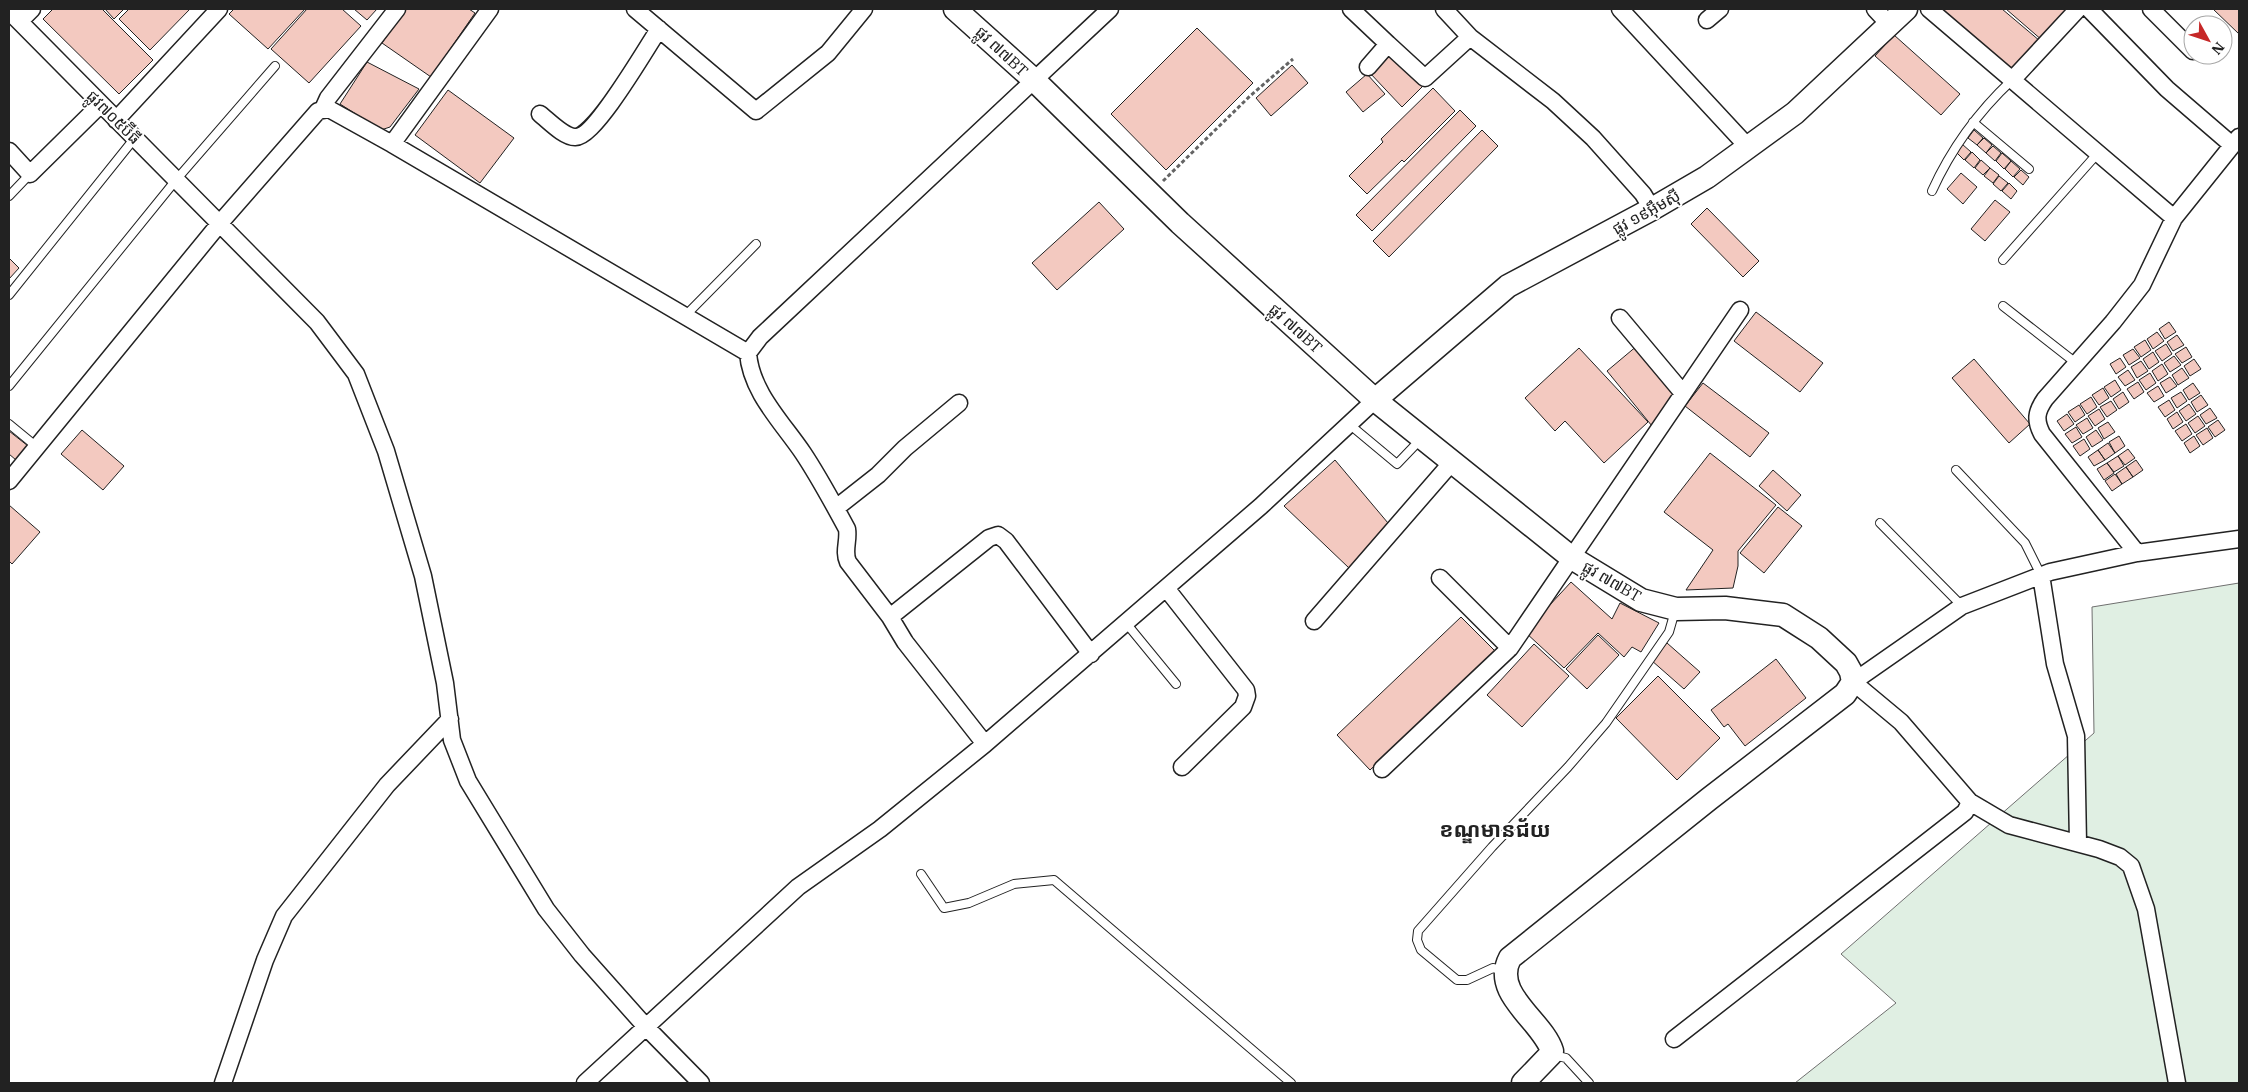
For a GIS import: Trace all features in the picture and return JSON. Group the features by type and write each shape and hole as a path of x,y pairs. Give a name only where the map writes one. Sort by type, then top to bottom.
{"street":[{"path":"14,16 32,9"},
{"path":"116,120 219,9"},
{"path":"323,109 328,98 397,9"},
{"path":"392,144 490,9"},
{"path":"635,9 756,111 828,53 864,9"},
{"name":"ផ្លូវ ៧៧BT","path":"955,9 1034,80 1180,223 1375,400 1572,558 1641,600 1676,609 1725,608 1783,615 1819,638 1846,663 1851,672 1853,682"},
{"path":"748,353 760,337 1110,9"},
{"path":"1351,9 1425,78 1470,37"},
{"path":"1444,9 1470,37 1554,101 1593,138 1643,194 1652,209"},
{"path":"1620,9 1748,147"},
{"path":"1706,20 1720,9"},
{"name":"ផ្លូវ ១៩អ៊ឹមស៊ី","path":"1375,400 1508,286 1652,209 1707,177 1795,113 1882,16 1906,9"},
{"path":"1929,9 2174,218"},
{"path":"2013,79 2078,9"},
{"path":"2088,9 2167,88 2236,141 2174,218 2142,285 2037,411 2037,423 2042,434 2137,553"},
{"path":"2151,9 2183,42"},
{"name":"ផ្លូវ៧០៥ប៊ីធី","path":"14,16 316,322 356,374 386,452 422,576 445,683 452,740 468,781 546,909 582,955 646,1027 701,1083"},
{"path":"540,114 573,138 582,137 590,131 614,98 659,28"},
{"path":"1368,67 1388,44"},
{"path":"9,151 30,174 101,104"},
{"path":"9,481 220,223 318,111 323,109 329,110 392,144 748,353 753,379 778,420 802,452 847,529 848,538 845,554 848,562 890,618 905,642 985,744"},
{"path":"1382,768 1510,648 1682,392 1740,310"},
{"path":"1620,318 1682,392"},
{"path":"585,1083 798,887 880,829 985,744 1166,588 1375,400"},
{"path":"836,508 878,475 905,448 959,403"},
{"path":"1314,621 1453,461"},
{"path":"890,618 989,538 998,535 1006,541 1091,654"},
{"path":"1523,1083 1552,1054 1551,1047 1511,992 1505,971 1510,958 1709,799 1845,694 1853,682 1962,606 2041,575 2137,553 2239,539"},
{"path":"2041,575 2055,664 2076,736 2078,843"},
{"path":"1440,578 1510,648"},
{"path":"1166,588 1246,690 1247,696 1243,707 1182,767"},
{"path":"1853,682 1901,722 1970,802 2009,825 2078,843 2120,857 2131,866 2146,909 2176,1083"},
{"path":"223,1083 265,960 284,916 387,785 450,719"},
{"path":"1674,1039 1965,812 1970,802"}],"lane":[{"path":"9,386 176,180 275,66"},
{"path":"1932,191 1945,163 1973,122 2013,79"},
{"path":"1973,122 2029,169"},
{"path":"9,295 134,138"},
{"path":"2003,260 2098,153"},
{"path":"9,196 30,174"},
{"path":"686,315 756,244"},
{"path":"2003,306 2076,363"},
{"path":"9,424 37,447"},
{"path":"1349,424 1397,464 1422,437"},
{"path":"1956,470 2025,542 2041,575"},
{"path":"1880,523 1962,606"},
{"path":"1505,971 1492,968 1467,980 1457,980 1421,950 1417,940 1418,931 1606,723 1669,632 1676,609"},
{"path":"1126,623 1176,684"},
{"path":"920,874 944,908 969,903 1014,884 1054,880 1291,1083"},
{"path":"1552,1054 1566,1058 1589,1083"}],"path":[{"path":"1150,194 1250,96 1293,59"}],"green space":[{"path":"2239,583 2239,1083 1795,1083 1896,1003 1841,954 2094,733 2092,607"}],"building":[{"path":"53,9 102,9 153,60 119,94 43,19"},
{"path":"105,9 124,9 114,19"},
{"path":"129,9 190,9 150,50 119,19"},
{"path":"234,9 305,9 268,49 229,14"},
{"path":"307,9 342,9 361,26 309,83 271,49"},
{"path":"354,9 377,9 367,20"},
{"path":"405,9 469,9 475,13 431,77 382,43"},
{"path":"1942,9 2002,9 2040,41 2013,71"},
{"path":"2006,9 2066,9 2069,11 2043,41"},
{"path":"2213,9 2239,9 2239,34 2233,28 2233,15 2219,15"},
{"path":"1197,28 1253,83 1166,170 1111,114"},
{"path":"1894,35 1960,94 1941,115 1875,56"},
{"path":"1391,51 1424,85 1402,107 1369,72"},
{"path":"367,62 419,89 390,127 381,130 340,104"},
{"path":"1292,65 1308,83 1271,116 1256,98"},
{"path":"1367,74 1385,94 1363,112 1346,92"},
{"path":"1433,88 1455,111 1404,162 1402,160 1367,194 1349,176 1383,142 1381,139"},
{"path":"448,90 514,138 480,183 415,135"},
{"path":"1460,110 1476,126 1372,231 1356,215"},
{"path":"1482,130 1498,146 1389,257 1373,241"},
{"path":"1974,130 1983,138 1977,145 1968,138"},
{"path":"1984,138 1992,145 1986,153 1977,145"},
{"path":"1962,144 1971,152 1964,160 1956,152"},
{"path":"1993,146 2001,153 1995,161 1986,153"},
{"path":"1972,152 1980,160 1974,168 1965,160"},
{"path":"2002,153 2011,161 2004,169 1996,161"},
{"path":"1981,160 1990,168 1983,175 1975,168"},
{"path":"2011,161 2020,169 2013,177 2005,169"},
{"path":"1990,168 1999,175 1993,183 1984,176"},
{"path":"2021,170 2029,177 2023,185 2014,177"},
{"path":"1961,173 1977,187 1963,204 1947,189"},
{"path":"1999,176 2008,183 2001,191 1993,184"},
{"path":"2009,183 2017,191 2011,199 2002,191"},
{"path":"1995,200 2010,212 1985,241 1971,229"},
{"path":"1099,202 1124,229 1057,290 1032,263"},
{"path":"1707,208 1759,261 1743,277 1691,224"},
{"path":"9,258 19,268 9,279"},
{"path":"1756,312 1823,363 1800,392 1734,341"},
{"path":"2169,322 2176,332 2165,339 2159,329"},
{"path":"2157,332 2164,341 2153,349 2147,339"},
{"path":"2177,335 2184,345 2173,351 2167,342"},
{"path":"2145,340 2151,350 2141,357 2134,347"},
{"path":"2166,344 2172,354 2162,361 2155,351"},
{"path":"1638,345 1675,390 1652,426 1607,371"},
{"path":"2186,347 2192,357 2182,363 2175,354"},
{"path":"1579,348 1648,422 1604,463 1565,421 1555,431 1525,398"},
{"path":"2133,349 2140,358 2129,365 2123,355"},
{"path":"2153,352 2159,362 2149,369 2143,359"},
{"path":"2174,356 2181,365 2170,372 2164,363"},
{"path":"2120,358 2126,367 2116,374 2110,364"},
{"path":"1974,359 2030,424 2009,443 1952,378"},
{"path":"2194,359 2201,369 2190,376 2184,366"},
{"path":"2141,361 2148,371 2137,378 2131,367"},
{"path":"2162,364 2168,374 2158,381 2152,371"},
{"path":"2182,368 2189,378 2178,385 2172,375"},
{"path":"2128,370 2135,380 2125,386 2118,377"},
{"path":"2150,373 2156,383 2146,390 2139,380"},
{"path":"2170,377 2177,386 2166,393 2160,383"},
{"path":"2115,380 2121,390 2111,397 2104,387"},
{"path":"2138,382 2144,392 2134,399 2127,389"},
{"path":"1703,383 1769,433 1750,457 1685,406"},
{"path":"2193,383 2200,393 2189,400 2183,390"},
{"path":"2158,386 2164,396 2154,402 2147,393"},
{"path":"2103,388 2109,398 2099,405 2092,395"},
{"path":"2123,392 2129,402 2119,409 2113,399"},
{"path":"2181,392 2187,401 2177,408 2171,398"},
{"path":"2201,395 2208,405 2197,412 2191,402"},
{"path":"2091,397 2097,407 2087,414 2080,404"},
{"path":"2169,400 2175,410 2165,417 2158,407"},
{"path":"2111,401 2117,410 2107,417 2100,407"},
{"path":"2189,404 2196,414 2186,421 2179,411"},
{"path":"2079,405 2085,415 2075,422 2068,412"},
{"path":"2210,408 2217,418 2206,424 2200,415"},
{"path":"2099,409 2105,419 2095,426 2088,416"},
{"path":"2177,412 2183,422 2173,429 2167,419"},
{"path":"2067,414 2074,424 2064,431 2057,421"},
{"path":"2198,416 2205,426 2195,433 2188,423"},
{"path":"2087,418 2093,428 2083,434 2076,425"},
{"path":"2218,420 2225,430 2215,437 2208,427"},
{"path":"2108,422 2115,432 2104,439 2098,428"},
{"path":"2186,424 2192,434 2182,441 2175,431"},
{"path":"2076,427 2082,437 2072,443 2065,434"},
{"path":"2207,428 2213,438 2203,445 2196,435"},
{"path":"82,430 124,466 103,490 61,454"},
{"path":"2096,430 2103,440 2092,447 2086,437"},
{"path":"9,431 28,446 16,460 9,454"},
{"path":"2119,436 2125,446 2115,453 2109,442"},
{"path":"2194,436 2200,446 2190,453 2184,443"},
{"path":"2084,439 2090,449 2080,456 2073,446"},
{"path":"2108,443 2115,453 2105,460 2098,450"},
{"path":"2128,449 2135,458 2125,465 2118,456"},
{"path":"2098,450 2105,460 2094,466 2088,457"},
{"path":"1710,453 1776,505 1738,551 1738,566 1733,588 1686,590 1713,550 1664,512"},
{"path":"2118,456 2124,466 2114,472 2107,463"},
{"path":"1335,460 1388,523 1349,568 1284,506"},
{"path":"2136,460 2143,470 2133,477 2126,467"},
{"path":"2107,463 2114,473 2104,480 2097,469"},
{"path":"2126,467 2133,477 2122,484 2116,474"},
{"path":"1773,470 1801,495 1787,511 1759,486"},
{"path":"2115,474 2122,484 2112,491 2105,481"},
{"path":"9,505 40,532 12,564 9,561"},
{"path":"1778,507 1802,526 1764,573 1740,553"},
{"path":"1571,582 1612,619 1620,603 1659,623 1641,652 1632,647 1624,657 1598,633 1564,668 1525,632"},
{"path":"1461,617 1495,651 1370,770 1337,735"},
{"path":"1598,635 1619,655 1587,689 1566,669"},
{"path":"1667,643 1700,672 1684,689 1651,660"},
{"path":"1534,644 1569,676 1522,727 1487,695"},
{"path":"1776,659 1806,698 1745,746 1728,724 1724,727 1711,710"},
{"path":"1658,676 1720,738 1677,780 1616,718"}],"district":[{"name":"ខណ្ឌមានជ័យ","path":"1495,830"}]}
